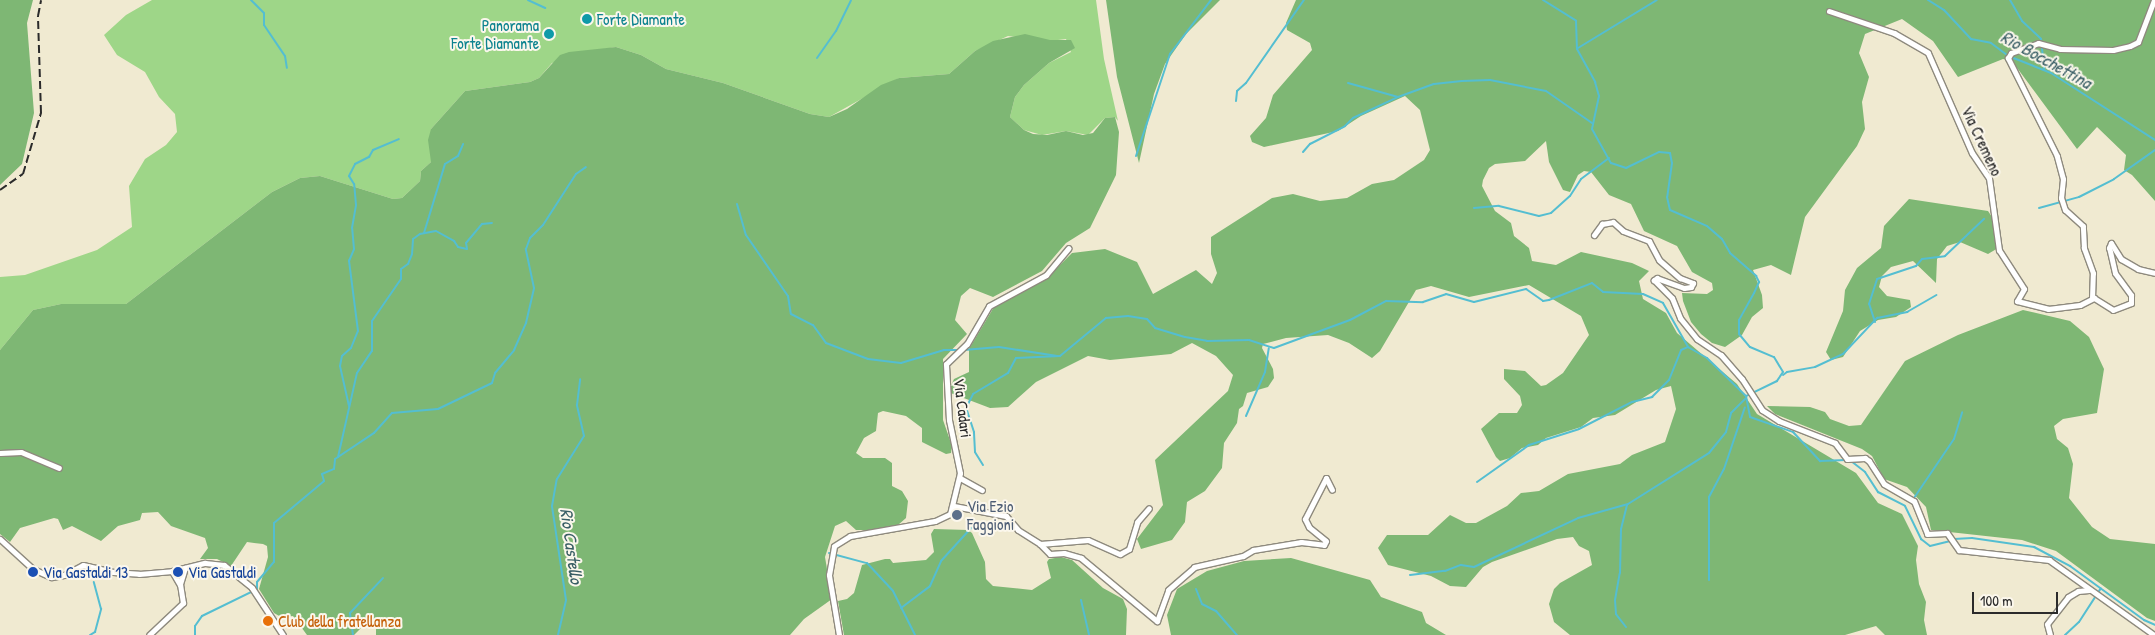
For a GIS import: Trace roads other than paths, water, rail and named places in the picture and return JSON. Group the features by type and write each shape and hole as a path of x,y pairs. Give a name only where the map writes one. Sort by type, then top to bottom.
{"street":[{"path":"2154,0 2138,42 2130,46 2113,50 2060,49 2038,43 2011,53 2008,58 2057,156 2063,179 2061,198 2065,210 2083,226 2083,241 2094,280 2092,298 2098,298 2113,310 2132,301 2115,273 2109,248 2111,243 2121,259 2138,269 2155,273"},
{"name":"Via Cremeno","path":"1829,10 1894,33 1928,53 1972,153 1989,178 1999,250 2024,289 2017,301 2048,309 2080,306 2092,298"},
{"path":"1594,235 1602,224 1613,222 1623,231 1649,241 1659,260 1680,278 1692,283 1691,287 1684,288 1657,278 1654,280 1672,298 1680,318 1697,339 1721,355 1742,379 1762,410 1774,418 1835,443 1847,459 1865,458 1884,484 1914,501 1921,515 1924,532 1930,536 1942,533 1948,536 1959,550 2049,560 2154,635"},
{"name":"Via Cadari","path":"954,506 960,478 949,420 946,364 967,344 989,306 1046,275 1069,248"},
{"path":"0,453 21,452 59,468"},
{"path":"960,478 982,490"},
{"path":"839,635 829,575 834,546 850,536 942,520 950,514 954,506 1006,516 1018,530 1040,544 1050,554 1064,553 1081,558 1155,621 1168,590 1194,567 1243,556 1253,550 1301,542 1324,545 1326,541 1305,521 1326,478 1332,490"},
{"path":"1040,544 1088,540 1122,554 1128,549 1138,522 1149,508"},
{"path":"0,540 28,565 52,577 64,576 83,565 113,572 172,571 215,563 234,572 252,588 281,634"},
{"path":"180,585 185,568"},
{"path":"148,635 183,603 180,585 172,571"},
{"path":"2050,635 2047,624 2068,597 2078,591 2089,590"}],"waterway":[{"path":"251,0 264,13 264,25 285,56 287,68"},
{"path":"528,0 545,8"},
{"path":"817,58 836,31 851,0"},
{"path":"1136,156 1170,54 1211,0"},
{"path":"1236,101 1237,91 1246,83 1304,0"},
{"path":"1543,0 1576,21 1577,49 1595,82 1599,96 1592,129 1611,163 1626,168 1659,152 1670,153 1672,163 1667,197 1670,210 1707,226 1722,239 1730,253 1756,276 1759,282 1739,320 1739,334 1750,347 1774,357 1783,372 1777,381 1746,396"},
{"path":"1578,48 1657,0"},
{"name":"Rio Bocchettina","path":"1928,0 1944,10 1971,39 1991,43 2007,55"},
{"path":"2010,0 2022,21 2041,39 2044,70"},
{"name":"Rio Bocchettina","path":"2011,57 2051,73 2155,140"},
{"path":"1303,152 1310,144 1345,126 1353,118 1398,97 1434,84 1462,81 1490,80 1546,91 1592,123"},
{"path":"1348,83 1398,97"},
{"path":"349,406 340,366 342,356 351,348 358,331 349,261 354,249 352,228 356,205 354,184 349,176 355,164 369,157 373,150 399,139"},
{"path":"424,233 445,164 458,156 463,144"},
{"path":"2039,208 2079,197 2114,179 2155,150"},
{"path":"1474,208 1499,206 1539,216 1551,213 1570,196 1581,179 1609,158"},
{"path":"195,635 195,626 202,616 257,589 257,582 274,562 274,523 324,481 322,474 334,469 335,459 374,433 392,413 438,409 492,383 495,373 514,350 526,323 534,288 526,249 530,238 543,225 576,174 586,167"},
{"path":"737,204 746,235 788,296 791,314 813,325 826,343 868,359 901,363 944,350 959,350"},
{"path":"1875,322 1869,304 1877,279 1916,266 1922,259 1945,256 1984,219"},
{"path":"338,457 357,373 372,351 372,321 401,279 401,269 408,264 412,254 413,239 420,234 436,231 454,241 458,247 467,249 466,243 482,224 492,223"},
{"path":"983,465 975,452 974,432 966,408 973,394 1008,373 1016,358 1060,356 1106,318 1128,316 1147,319 1155,328 1185,337 1207,341 1249,340 1274,348 1350,320 1386,301 1423,302 1446,294 1474,302 1526,289 1543,301 1592,283 1603,292 1643,294 1663,303 1688,347 1707,358 1746,396 1750,417 1793,432 1820,461 1846,460"},
{"path":"1783,375 1787,372 1815,367 1843,354 1877,318 1907,312 1936,295"},
{"path":"964,350 999,347 1057,356"},
{"path":"1477,482 1529,445 1579,429 1632,402 1652,397 1669,380 1681,350 1688,347"},
{"path":"1246,416 1265,372 1269,348"},
{"name":"Rio Castello","path":"558,635 566,600 552,506 557,479 584,436 577,405 580,379"},
{"path":"1410,575 1445,571 1461,565 1474,567 1578,518 1628,504 1709,453 1726,432 1731,413 1745,399"},
{"path":"1709,580 1709,497 1724,469 1745,407"},
{"path":"1914,498 1954,439 1962,412"},
{"path":"1851,461 1865,472 1878,492 1905,506 1921,539 1930,546 1950,541"},
{"path":"1626,627 1616,614 1615,600 1620,573 1621,529 1627,505"},
{"path":"901,608 930,586 941,561 971,528"},
{"path":"1954,539 1972,538 2034,547 2070,566 2144,620 2155,625"},
{"path":"829,553 867,563 893,591 915,635"},
{"path":"353,635 350,613 383,578"},
{"path":"90,635 95,632 101,609 94,582"},
{"path":"2065,635 2079,622 2101,588"},
{"path":"1196,589 1202,604 1216,611 1237,635"},
{"path":"1081,600 1089,635"}],"railway":[{"path":"0,190 23,174 41,113 38,16 41,0"}],"place":[{"name":"Forte Diamante","path":"587,19"},
{"name":"Panorama Forte Diamante","path":"549,34"},
{"name":"Via Ezio Faggioni","path":"957,515"},
{"name":"Via Gastaldi 13","path":"33,572"},
{"name":"Via Gastaldi","path":"178,572"},
{"name":"Club della fratellanza","path":"268,621"}]}
